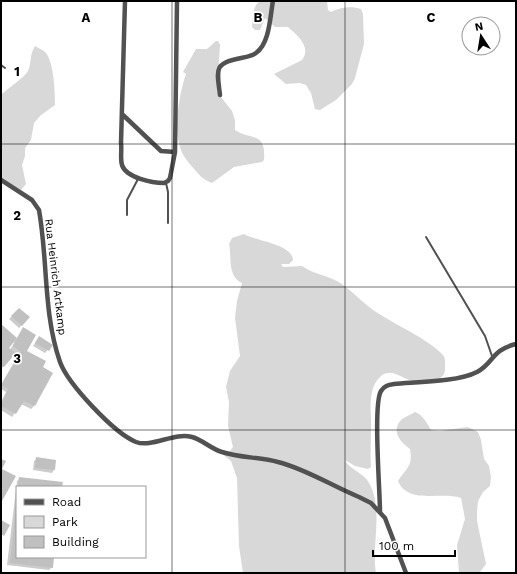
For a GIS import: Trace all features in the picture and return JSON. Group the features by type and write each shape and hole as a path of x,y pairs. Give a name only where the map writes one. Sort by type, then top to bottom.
{"street":[{"path":"125,1 123,115 121,143 122,165 127,173 160,183 166,182 170,178 175,152 177,1"},
{"path":"220,95 218,75 222,63 227,60 251,56 260,49 268,30 273,1"},
{"path":"123,115 156,148 167,152 175,152"},
{"name":"Rua Heinrich Artkamp","path":"1,180 32,200 39,210 49,308 61,364 70,380 93,408 109,422 138,443 144,444 176,436 192,437 223,452 279,462 358,497 380,512 390,527 406,573"},
{"path":"380,512 378,409 381,391 385,386 464,377 484,368 492,356 499,350 516,344"}],"lane":[{"path":"1,65 5,68"},
{"path":"126,215 127,200 140,177"},
{"path":"166,182 168,192 168,223"},
{"path":"426,237 485,336 492,356"}],"green space":[{"path":"260,1 327,1 328,10 331,12 346,8 361,9 363,14 364,44 355,78 352,84 336,100 320,110 315,109 311,93 306,85 300,83 286,84 274,74 302,60 305,55 305,50 302,42 288,27 275,27 265,18 260,30 255,30 252,27 254,9"},
{"path":"218,41 220,45 217,92 232,111 235,120 235,130 257,138 263,145 264,160 262,162 234,167 212,183 200,176 184,156 179,142 177,122 179,102 186,74 183,72 196,49 207,49"},
{"path":"35,46 44,51 50,61 55,92 55,105 41,115 34,123 31,140 25,148 25,156 22,165 26,184 21,190 1,178 1,95 28,71"},
{"path":"244,234 286,250 291,255 293,260 289,264 281,264 283,267 302,266 337,281 376,312 416,335 434,347 444,357 444,373 439,379 434,381 424,383 415,382 393,373 389,373 381,376 376,381 373,388 371,402 371,467 368,469 355,466 345,460 367,480 373,493 376,504 376,573 243,573 239,546 237,478 231,461 221,453 230,451 233,447 228,426 229,402 226,387 230,371 240,356 235,318 237,301 242,283 237,280 232,271 229,244 232,238"},
{"path":"415,412 423,417 431,430 439,431 468,427 478,432 484,459 489,466 491,477 490,486 483,492 478,501 477,521 486,564 480,572 459,573 457,545 465,519 461,498 453,496 426,496 409,493 398,481 410,463 411,455 410,449 400,440 397,428 401,420"}],"building":[{"path":"19,308 30,317 22,326 11,316"},
{"path":"1,324 17,338 9,348 16,353 4,367 1,365"},
{"path":"23,327 36,335 27,351 46,361 43,367 53,373 35,406 24,401 16,414 1,406 8,389 1,385 21,352 13,346"},
{"path":"39,336 53,345 49,351 35,343"},
{"path":"36,457 56,460 55,470 35,468"},
{"path":"1,459 6,461 2,469 16,476 2,501"},
{"path":"19,477 63,482 62,486 18,486"},
{"path":"16,505 16,558 54,558 53,568 10,563"},
{"path":"1,520 10,525 4,536 1,534"}]}
